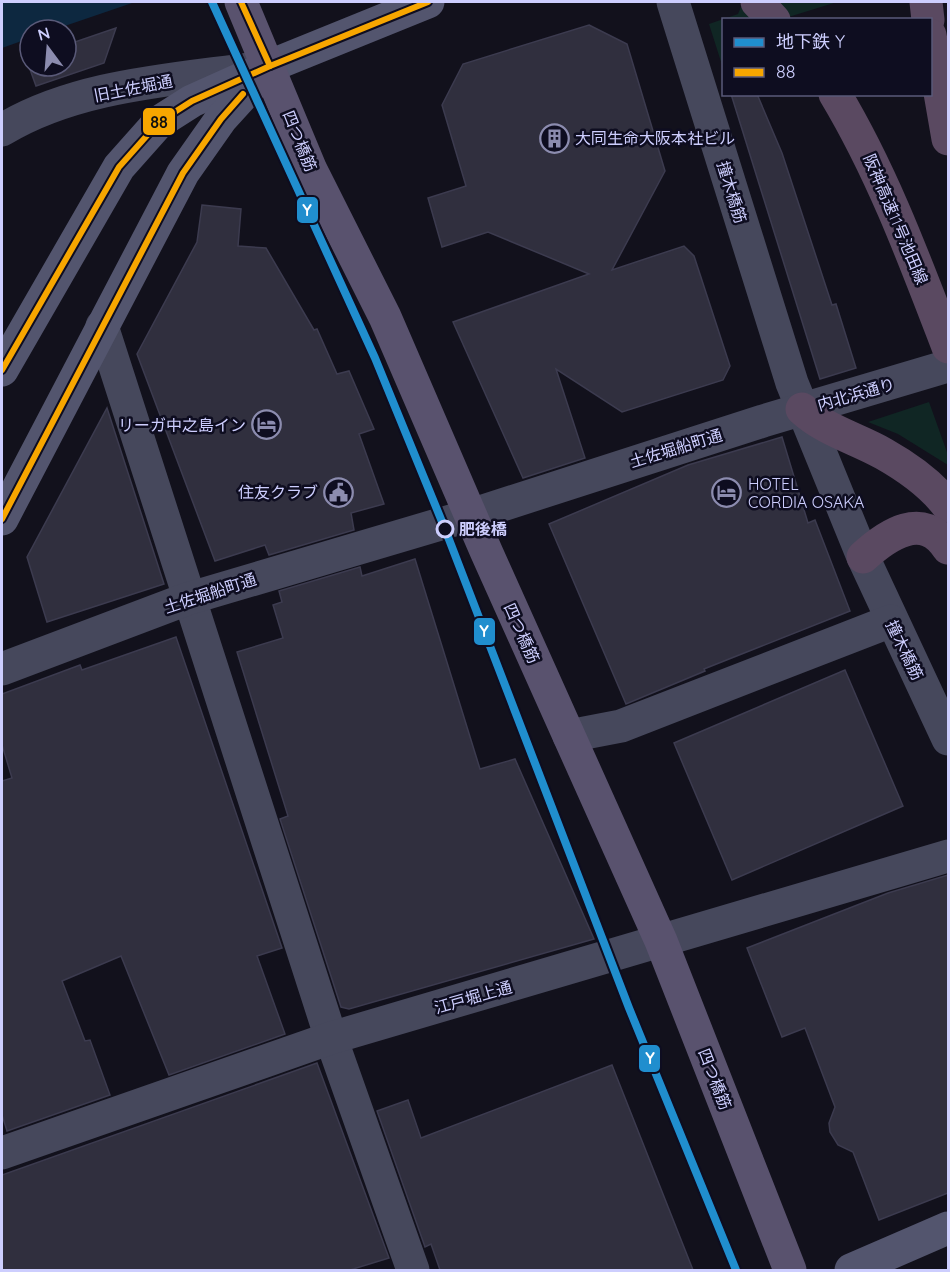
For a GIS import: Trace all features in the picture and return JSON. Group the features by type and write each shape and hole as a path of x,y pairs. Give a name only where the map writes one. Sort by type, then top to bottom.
{"highway":[{"path":"757,2 772,18"},
{"path":"926,2 928,18"},
{"path":"932,47 948,139"},
{"name":"阪神高速11号池田線","path":"836,96 860,136 884,186 948,347"},
{"path":"801,406 818,424 884,454 936,490 948,506"},
{"path":"863,557 893,533 912,528 929,531 948,548"}],"main road":[{"name":"四つ橋筋","path":"241,2 270,66 311,170 385,317 661,940 790,1270"}],"street":[{"path":"2,370 119,167 159,122 192,101 270,66 428,2"},
{"name":"撞木橋筋","path":"673,2 801,406 891,621 948,739"},
{"path":"2,519 183,173 221,118 270,66"},
{"name":"旧土佐堀通","path":"2,130 27,115 106,92 270,66"},
{"path":"102,326 331,1038 412,1270"},
{"name":"内北浜通り","path":"763,421 801,406 948,366"},
{"name":"土佐堀船町通","path":"2,669 188,599 471,515 520,497 763,421"},
{"path":"569,736 621,726 891,621"},
{"name":"江戸堀上通","path":"2,1153 331,1038 948,856"},
{"path":"851,1270 948,1228"}],"green space":[{"path":"743,2 837,2 785,18 726,18 738,14"},
{"path":"722,20 722,65 709,24"},
{"path":"929,402 948,455 948,465 898,434 868,422"}],"water":[{"path":"2,2 135,2 78,21 78,18 18,18 18,42 2,48"}],"building":[{"path":"589,25 627,44 665,171 612,270 684,246 694,256 730,366 723,380 622,412 556,369 585,458 523,478 453,322 589,274 488,232 442,247 428,198 466,186 442,105 463,64"},
{"path":"116,28 104,63 78,72 78,41"},
{"path":"33,78 60,78 36,86"},
{"path":"732,96 758,96 782,153 832,305 836,304 856,368 820,379"},
{"path":"202,205 241,209 238,246 266,248 314,330 317,329 337,374 349,371 374,429 359,434 384,504 351,513 354,530 269,555 265,545 215,561 137,354 197,242"},
{"path":"107,408 164,584 47,622 27,557"},
{"path":"782,437 808,523 815,520 850,611 704,669 705,671 626,704 549,524 688,465"},
{"path":"415,559 480,769 515,759 594,939 349,1009 341,1007 280,819 288,816 237,652 283,638 273,605 282,602 279,591 360,567 362,576"},
{"path":"176,637 282,948 257,956 285,1034 169,1075 121,956 62,981 85,1041 90,1040 110,1095 7,1131 2,1115 2,781 12,778 2,745 2,694 80,665 82,670"},
{"path":"845,670 903,806 732,880 674,743"},
{"path":"948,875 948,1193 879,1220 853,1152 838,1145 830,1132 829,1123 835,1107 805,1028 782,1037 747,948 888,893"},
{"path":"317,1063 389,1258 350,1270 2,1270 2,1175"},
{"path":"612,1065 693,1270 440,1270 431,1244 425,1247 377,1111 408,1100 421,1138"}],"metro line":[{"name":"Y","path":"212,2 375,358 445,529 629,1008 736,1270"}],"transit line":[{"name":"88","path":"241,2 270,66"},
{"name":"88","path":"2,370 119,167 159,122 192,101 270,66 428,2"},
{"name":"88","path":"2,519 183,173 221,119 243,94"}],"place":[{"name":"大同生命大阪本社ビル","path":"554,138"},
{"name":"リーガ中之島イン","path":"267,425"},
{"name":"住友クラブ","path":"339,492"},
{"name":"HOTEL CORDIA OSAKA","path":"727,493"},
{"name":"肥後橋","path":"445,529"}]}
